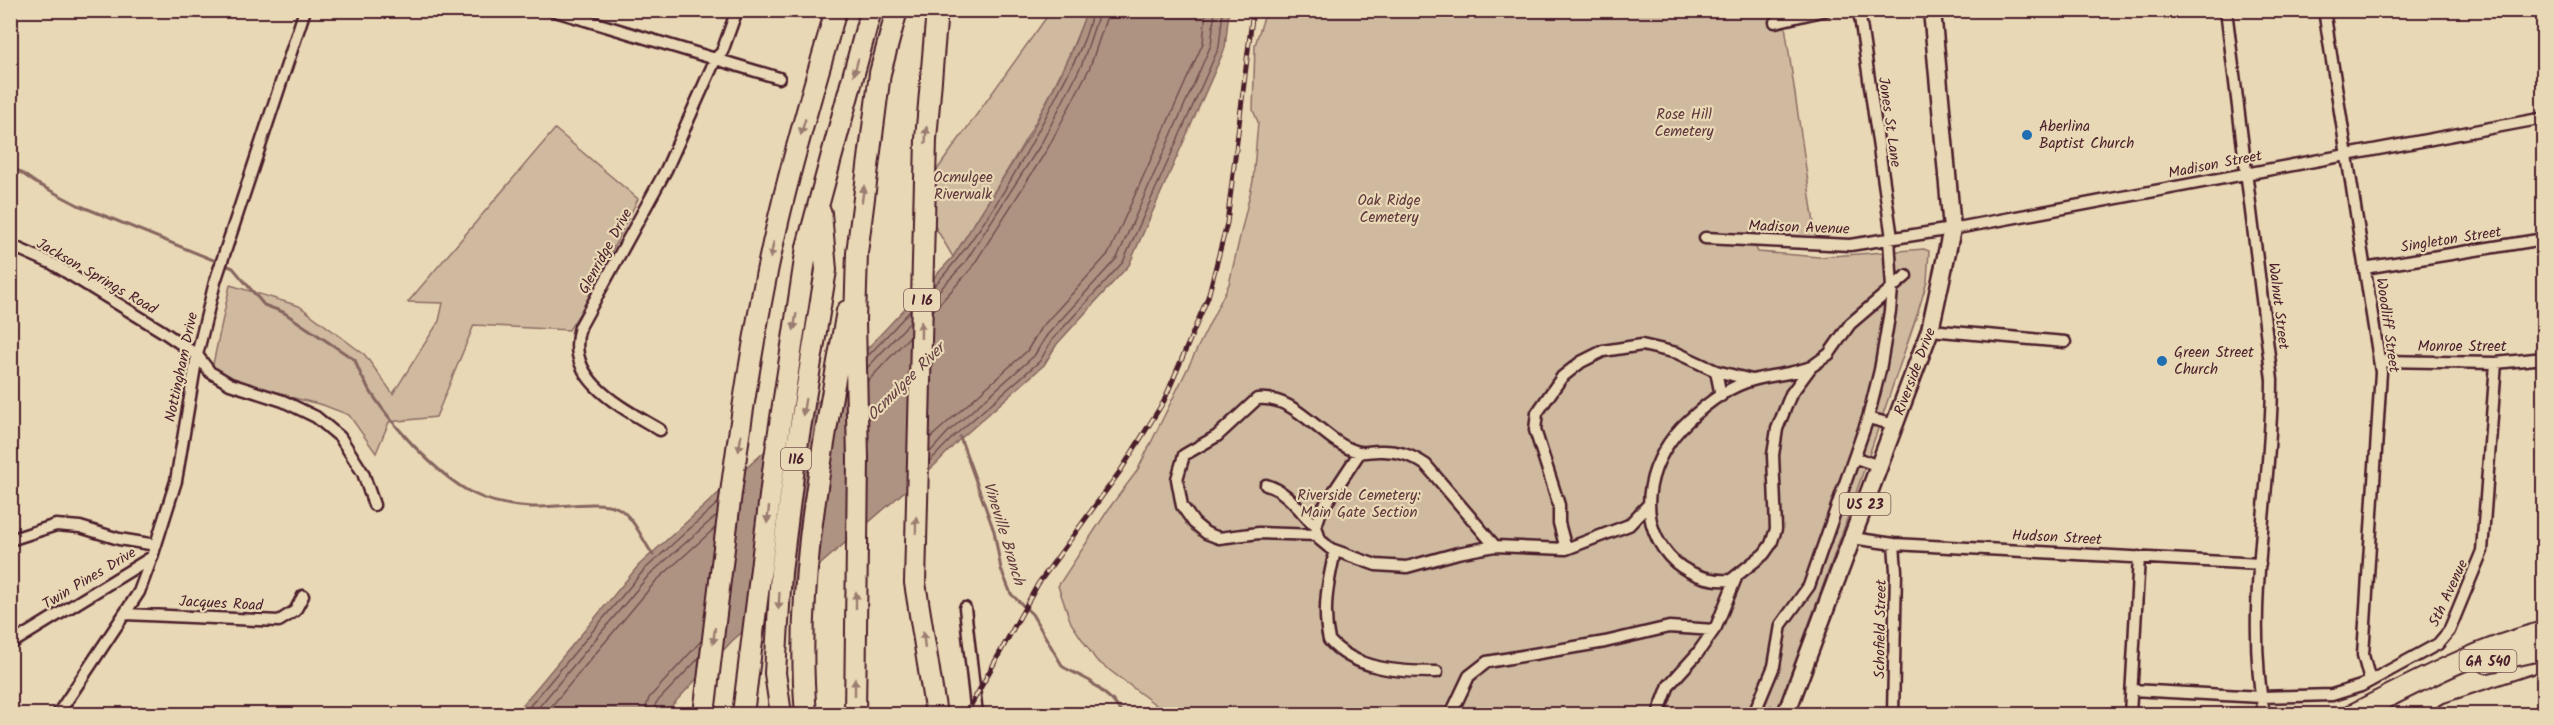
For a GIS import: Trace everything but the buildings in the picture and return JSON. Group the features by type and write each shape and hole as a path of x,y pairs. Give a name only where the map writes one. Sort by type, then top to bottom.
{"highway":[{"path":"704,714 735,475 763,293 784,193 836,10"},
{"name":"I16","path":"781,714 775,673 781,572 795,459 826,270 821,204 871,10"},
{"path":"806,714 802,665 805,587 812,512 856,252 880,73 897,10"},
{"name":"I 16","path":"934,706 915,583 926,139 937,10"},
{"path":"743,714 774,464 805,259 821,204"},
{"path":"855,714 856,252"},
{"path":"2432,674 2518,639 2544,632"},
{"name":"GA 540","path":"2354,714 2432,674 2544,649"},
{"path":"2446,714 2544,682"},
{"path":"2491,714 2544,698"}],"main road":[{"name":"Riverside Drive","path":"1786,714 1930,330 1952,229 1932,10"}],"street":[{"name":"Nottingham Drive","path":"58,714 140,592 176,481 197,355 218,270 305,10"},
{"path":"552,10 778,78"},
{"name":"Glenridge Drive","path":"660,430 622,407 587,377 579,364 576,340 580,327 666,170 716,58 722,52 736,10"},
{"path":"1775,22 1826,10"},
{"name":"Jones St Lane","path":"1754,714 1774,666 1781,625 1809,586 1856,458 1886,341 1892,288 1891,238 1859,10"},
{"name":"Walnut Street","path":"2226,10 2272,380 2272,428 2260,564 2257,646 2264,714"},
{"name":"Woodliff Street","path":"2324,10 2380,361 2381,384 2363,655 2370,681"},
{"name":"Madison Street","path":"1891,238 1952,229 2544,118"},
{"name":"Madison Avenue","path":"1705,238 1850,245 1891,238"},
{"name":"Singleton Street","path":"2364,268 2544,239"},
{"name":"Jackson Springs Road","path":"10,245 53,264 197,355 210,372 230,384 283,401 316,417 340,436 363,473 374,505"},
{"path":"1658,714 1669,685 1697,654 1714,630 1736,578 1764,554 1776,529 1773,455 1777,429 1791,394 1811,367 1829,354 1850,324 1906,276"},
{"path":"1930,330 2065,342"},
{"path":"1566,549 1559,523 1558,505 1535,430 1537,413 1552,388 1581,362 1620,346 1642,345 1662,348 1716,371 1752,380 1780,377 1811,367"},
{"name":"Monroe Street","path":"2380,361 2496,363 2544,358"},
{"name":"5th Avenue","path":"2132,690 2261,697 2332,695 2370,681 2424,654 2444,638 2480,558 2496,363"},
{"path":"1716,371 1721,396"},
{"path":"1780,377 1791,394"},
{"path":"1652,531 1648,505 1653,476 1671,438 1689,419 1721,396 1752,380"},
{"path":"1318,535 1259,533 1220,538 1206,533 1188,516 1178,494 1179,466 1184,455 1217,436 1257,399 1273,399 1301,413 1317,429 1360,452 1398,452 1426,465 1495,546"},
{"path":"1868,418 1895,425"},
{"path":"1360,452 1321,511 1316,524 1318,535 1324,545 1376,565 1407,567 1495,546 1566,549 1602,537 1632,523 1648,505"},
{"path":"1856,458 1879,466"},
{"path":"1266,485 1285,495 1310,522 1316,524"},
{"path":"1632,523 1643,525 1652,531 1671,557 1688,571 1702,577 1726,580 1736,578"},
{"path":"10,540 56,525 80,527 119,539 156,545"},
{"name":"Hudson Street","path":"1852,538 1894,544 2260,564"},
{"name":"Schofield Street","path":"1893,714 1896,571 1894,544"},
{"path":"1335,551 1325,593 1324,609 1329,640 1352,659 1371,665 1411,672 1437,672"},
{"name":"Twin Pines Drive","path":"10,644 152,557"},
{"path":"2130,714 2139,557"},
{"name":"Jacques Road","path":"125,614 279,621 295,611 303,596"},
{"path":"965,608 976,714"},
{"path":"1451,714 1469,676 1487,662 1605,642 1669,627 1714,630"}],"green space":[{"name":"Ocmulgee Riverwalk","path":"1051,11 1087,11 1044,107 953,257 920,201 939,167"},
{"name":"Riverside Cemetery: Main Gate Section","path":"1266,11 1788,11 1783,12 1816,237 1750,235 1758,252 1819,257 1924,249 1929,251 1927,281 1918,312 1844,528 1776,714 1168,714 1096,660 1071,623 1058,586 1110,507 1137,471 1229,284 1253,181 1258,122 1253,110 1255,45"},
{"path":"555,129 638,199 583,308 569,330 474,325 436,417 389,422 376,453 349,415 323,405 210,378 230,285 299,306 365,355 393,394 439,321 443,303 408,302"}],"water":[{"name":"Ocmulgee River","path":"1087,11 1229,11 1225,48 1129,265 1057,344 1044,365 958,441 936,464 732,641 664,714 515,714 639,565 806,414 953,257 1029,137 1069,58"}],"waterway":[{"path":"10,165 36,183 78,205 233,268 264,305 283,312 355,360 373,396 404,436 422,455 458,485 495,502 525,507 610,505 624,512 653,555"},
{"name":"Vineville Branch","path":"960,437 994,531 1001,569 1011,594 1032,614 1063,667 1090,681 1112,700 1123,714"},
{"path":"1768,714 1771,706"}],"railway":[{"path":"966,714 1038,584 1121,470 1164,401 1208,297 1227,223 1253,10"}],"place":[{"name":"Aberlina Baptist Church","path":"2027,135"},
{"name":"Green Street Church","path":"2162,361"}],"park label":[{"name":"Rose Hill Cemetery","path":"1684,122"},
{"name":"Oak Ridge Cemetery","path":"1389,208"}]}
